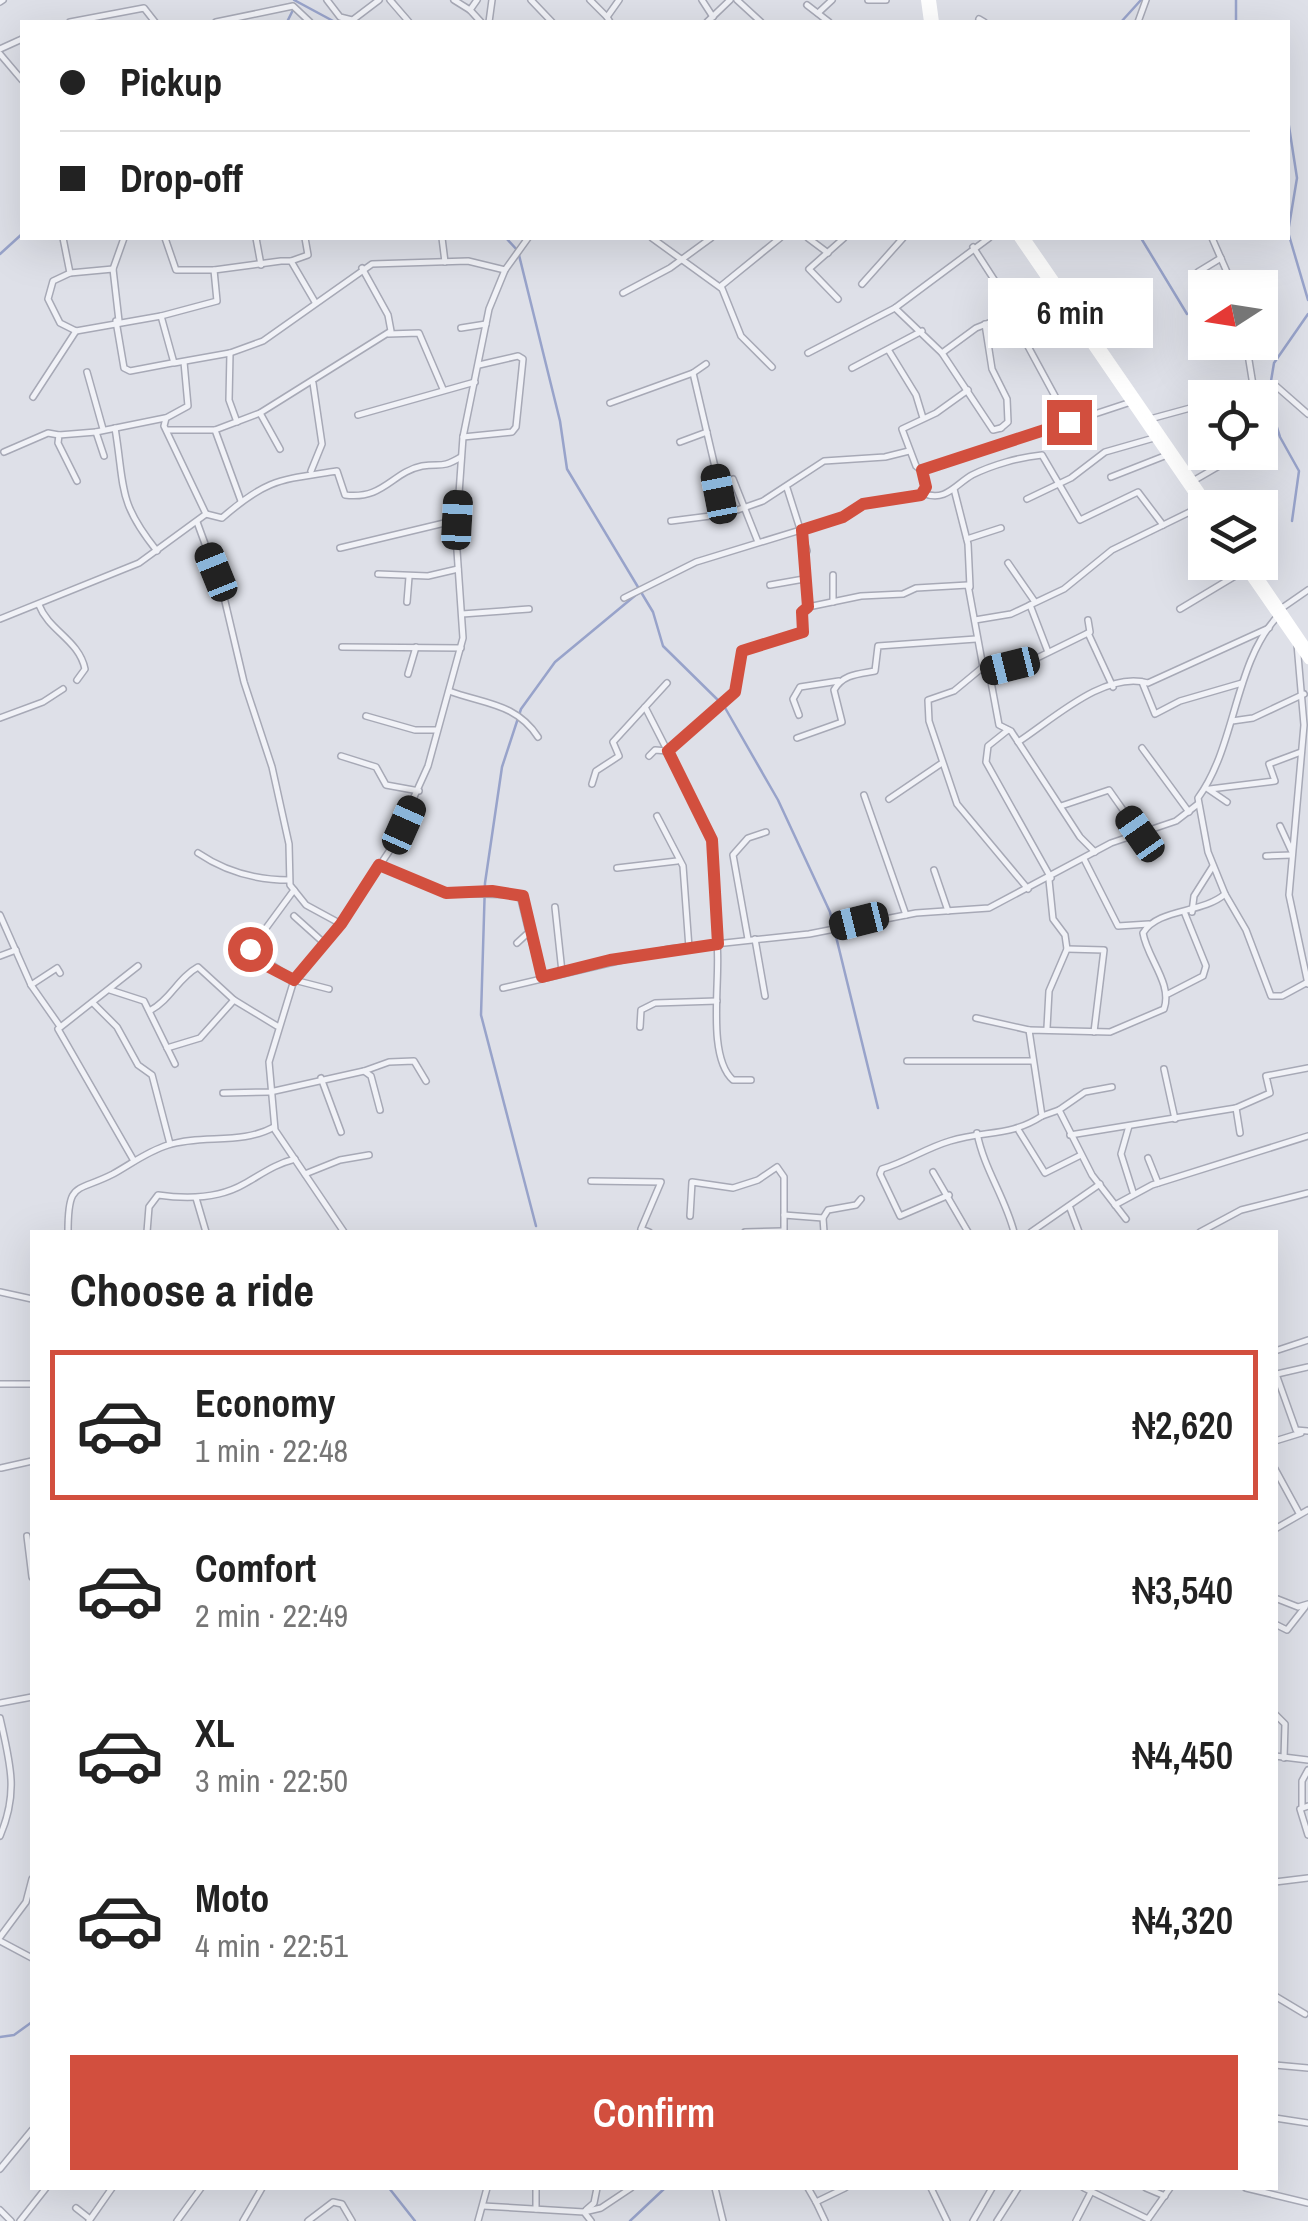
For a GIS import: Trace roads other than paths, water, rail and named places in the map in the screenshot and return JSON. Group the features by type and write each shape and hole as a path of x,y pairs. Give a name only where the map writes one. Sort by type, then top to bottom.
{"main road":[{"path":"1019,240 1192,490"},
{"path":"1027,240 1197,490"},
{"path":"1255,580 1308,660"},
{"path":"1278,614 1308,648"}],"street":[{"path":"327,0 340,17 348,20"},
{"path":"352,20 379,0"},
{"path":"390,0 408,20"},
{"path":"454,0 482,20"},
{"path":"470,10 478,0"},
{"path":"531,0 550,20"},
{"path":"590,0 608,20 619,0"},
{"path":"702,0 713,17"},
{"path":"709,20 734,0 759,20"},
{"path":"818,13 832,0"},
{"path":"868,0 886,0"},
{"path":"806,4 827,20"},
{"path":"224,20 284,6 300,9 308,20"},
{"path":"81,20 144,8 153,20"},
{"path":"0,52 20,77"},
{"path":"63,240 70,273"},
{"path":"123,240 113,270 124,368 130,371 230,353 270,337 362,268 384,260 506,270"},
{"path":"166,240 176,270 290,261 308,255 305,240"},
{"path":"256,240 260,266"},
{"path":"442,240 445,262"},
{"path":"343,1230 276,1126 268,1078 277,1026 294,980 341,924 419,791 461,648 457,520 463,437 486,324 506,270 527,240"},
{"path":"655,240 721,288 741,336 772,368"},
{"path":"623,293 685,259 709,240"},
{"path":"721,288 778,240"},
{"path":"811,240 828,253"},
{"path":"838,300 809,269 842,240"},
{"path":"862,284 901,240"},
{"path":"808,353 895,308 985,240"},
{"path":"1213,240 1226,270"},
{"path":"972,247 1013,313 1069,422"},
{"path":"1201,270 1221,258"},
{"path":"290,261 314,302"},
{"path":"362,268 388,315 388,334"},
{"path":"113,270 70,273 50,285 48,299 60,322 76,330 161,316 217,301 214,270"},
{"path":"942,353 985,324 1058,296"},
{"path":"895,308 942,353 992,430 1008,422 1008,400 992,369 985,324"},
{"path":"161,316 174,362"},
{"path":"461,328 486,324"},
{"path":"33,397 76,330"},
{"path":"852,368 889,352 922,331"},
{"path":"166,430 215,430 260,413 388,334 419,333 443,389"},
{"path":"889,352 926,416"},
{"path":"230,353 229,400 237,422"},
{"path":"463,437 516,428 523,359 518,356 479,366"},
{"path":"4,452 48,433 116,428 165,418 188,406 184,362"},
{"path":"610,403 693,373 706,364"},
{"path":"87,372 104,456"},
{"path":"693,373 726,514"},
{"path":"311,471 322,444 312,381"},
{"path":"358,415 475,382"},
{"path":"1278,388 1308,414"},
{"path":"924,492 922,470 902,429 968,390"},
{"path":"922,470 1130,402"},
{"path":"1150,419 1188,409"},
{"path":"260,413 280,449"},
{"path":"165,418 166,430 206,514"},
{"path":"116,428 123,457 123,501 158,551"},
{"path":"1001,428 1006,444"},
{"path":"215,430 241,501"},
{"path":"680,442 707,432"},
{"path":"59,435 58,443 77,481"},
{"path":"1027,499 1070,478 1105,452 1154,438"},
{"path":"671,520 748,508 824,461 885,457 909,450"},
{"path":"624,598 696,562 843,517 863,504 924,492 937,496 978,472 1036,456 1045,458 1080,520 1138,492 1163,525"},
{"path":"1111,477 1167,456"},
{"path":"206,514 222,518 272,481 311,471 336,471 345,494 367,494 420,467 444,467 460,457"},
{"path":"1193,481 1212,470"},
{"path":"732,478 748,508 758,542"},
{"path":"786,488 807,551 802,560 808,607"},
{"path":"954,489 968,539 976,639 999,725 1018,742 1095,852"},
{"path":"0,619 158,551 206,514"},
{"path":"975,620 1011,614 1073,584 1112,550 1188,515"},
{"path":"340,548 457,520"},
{"path":"197,522 224,593 244,682 272,767 288,844 289,880 306,906 341,924"},
{"path":"968,539 1001,528"},
{"path":"1008,564 1032,604 1048,652"},
{"path":"378,574 409,576 458,570"},
{"path":"408,602 409,576"},
{"path":"832,576 834,602"},
{"path":"770,585 804,580"},
{"path":"1180,609 1223,580"},
{"path":"650,756 655,750 668,751 735,692 742,651 800,635 802,612 808,607 903,594 916,588 960,584 970,587"},
{"path":"504,988 610,960 906,915 989,908 1095,852 1194,809 1208,788 1244,683 1269,628 1278,614 1308,590"},
{"path":"39,604 48,622 81,654 85,669 77,680"},
{"path":"462,614 529,609"},
{"path":"1088,620 1088,633 1113,687"},
{"path":"1018,742 1073,704 1113,687 1170,675 1269,628"},
{"path":"1028,889 958,804 929,721 928,700 954,691 986,669 1034,660 1088,633"},
{"path":"799,715 793,699 800,687 875,672 878,646 976,639"},
{"path":"1142,748 1194,809 1214,866 1246,930 1271,996 1282,996 1308,983 1289,895 1304,694 1295,658 1297,644"},
{"path":"408,674 416,646"},
{"path":"342,647 461,648"},
{"path":"592,784 596,772 619,756 614,742 667,682"},
{"path":"797,738 842,722 834,690 839,682"},
{"path":"1142,682 1155,714 1180,701 1244,683"},
{"path":"0,718 43,702 64,689"},
{"path":"449,691 504,706 522,716 538,736"},
{"path":"1232,721 1253,718 1304,694"},
{"path":"646,707 712,840 717,1001 726,1074 733,1080 752,1080"},
{"path":"366,716 415,730 437,730"},
{"path":"1008,730 988,746 986,762 1050,879 1053,919 1065,936 1067,950 1049,991 1047,1028"},
{"path":"1208,788 1274,781 1269,764 1300,752"},
{"path":"341,756 376,766 386,785 419,791"},
{"path":"889,800 942,763"},
{"path":"1208,788 1227,802"},
{"path":"1061,806 1109,790 1140,834"},
{"path":"864,795 906,915"},
{"path":"656,816 683,866 689,948"},
{"path":"1280,826 1292,854"},
{"path":"765,996 734,855 748,838 766,832"},
{"path":"198,853 262,880 289,880"},
{"path":"1266,856 1292,854"},
{"path":"1084,859 1118,926 1148,924 1170,914 1188,913 1226,894"},
{"path":"617,868 677,861"},
{"path":"379,865 446,893 520,895 542,977"},
{"path":"1168,994 1203,976 1206,966 1188,913 1214,866"},
{"path":"934,870 948,911"},
{"path":"294,890 250,950 294,980 329,989"},
{"path":"556,907 562,972"},
{"path":"0,915 31,985 58,1025 59,1034 134,1162"},
{"path":"294,916 324,943"},
{"path":"976,1018 1028,1030 1110,1032 1150,1018 1164,1008 1168,994 1146,952 1143,932 1148,924"},
{"path":"517,942 530,932"},
{"path":"0,956 16,950"},
{"path":"1067,950 1104,950 1094,1032"},
{"path":"58,1025 94,1004 138,966"},
{"path":"150,1010 165,1002 177,984 198,967 234,1000 277,1026"},
{"path":"31,985 56,968 60,974"},
{"path":"110,990 144,1001 175,1064"},
{"path":"167,1048 200,1038 234,1000"},
{"path":"640,1027 641,1010 655,1003 717,1001"},
{"path":"94,1004 117,1027 138,1065 152,1076 170,1144"},
{"path":"1028,1030 1042,1116"},
{"path":"223,1092 270,1092 389,1062 414,1061 426,1081"},
{"path":"907,1061 1032,1061"},
{"path":"1070,1135 1236,1108 1270,1093 1266,1076 1308,1068"},
{"path":"1164,1070 1175,1119"},
{"path":"364,1071 370,1076 380,1110"},
{"path":"321,1078 341,1132"},
{"path":"948,1195 900,1216 880,1174 942,1143 977,1133 1020,1131 1085,1092 1112,1088"},
{"path":"1236,1108 1240,1134"},
{"path":"1059,1110 1082,1155 1126,1219"},
{"path":"68,1230 76,1188 170,1144 259,1136 276,1126"},
{"path":"1128,1126 1121,1154 1132,1192"},
{"path":"1020,1131 1044,1173 1082,1155"},
{"path":"977,1133 984,1164 1008,1208 1014,1230"},
{"path":"1115,1205 1132,1192 1308,1136"},
{"path":"304,1174 340,1160 369,1156"},
{"path":"1148,1158 1158,1183"},
{"path":"147,1230 149,1207 158,1195 196,1198 237,1187 267,1168 296,1159"},
{"path":"690,1216 692,1182 733,1188 758,1180 778,1167 784,1177 784,1230"},
{"path":"933,1172 967,1230"},
{"path":"591,1182 661,1182 643,1230"},
{"path":"1033,1230 1100,1184"},
{"path":"1204,1230 1241,1210 1308,1193"},
{"path":"196,1198 205,1230"},
{"path":"824,1230 823,1218 828,1210 861,1200"},
{"path":"1070,1208 1078,1230"},
{"path":"784,1215 823,1218"},
{"path":"0,1292 30,1299"},
{"path":"1278,1350 1308,1340"},
{"path":"1278,1374 1308,1368"},
{"path":"1278,1380 1296,1430 1305,1432"},
{"path":"0,1384 30,1384"},
{"path":"1278,1440 1305,1432"},
{"path":"1,1468 30,1462"},
{"path":"1278,1474 1299,1513"},
{"path":"1278,1527 1308,1510"},
{"path":"27,1536 30,1561"},
{"path":"1278,1599 1306,1605 1287,1630 1278,1626"},
{"path":"0,1703 30,1697"},
{"path":"1278,1717 1286,1724 1284,1758"},
{"path":"0,1718 14,1785 11,1812 0,1836"},
{"path":"1278,1757 1308,1760"},
{"path":"1308,1770 1300,1796 1308,1835"},
{"path":"1278,1882 1308,1878"},
{"path":"29,1903 0,1939 30,1957"},
{"path":"1278,1998 1306,2014"},
{"path":"1278,2065 1308,2068"},
{"path":"1278,2118 1308,2123"},
{"path":"0,2169 30,2132"},
{"path":"20,2221 44,2190"},
{"path":"76,2208 90,2220 111,2190"},
{"path":"177,2221 200,2190"},
{"path":"243,2221 261,2190"},
{"path":"478,2221 487,2190"},
{"path":"536,2190 536,2210"},
{"path":"584,2212 594,2203 597,2190"},
{"path":"484,2206 584,2212 620,2198 629,2190"},
{"path":"715,2190 723,2221"},
{"path":"809,2190 825,2221"},
{"path":"816,2202 841,2190"},
{"path":"933,2190 947,2221"},
{"path":"986,2221 975,2218 991,2190"},
{"path":"997,2221 1017,2190"},
{"path":"1076,2221 1088,2190 1149,2219 1169,2190"},
{"path":"1151,2190 1165,2196"},
{"path":"1254,2190 1308,2203"},
{"path":"308,2221 333,2202 342,2204 352,2221"},
{"path":"523,2221 526,2208"},
{"path":"0,2210 11,2221"},
{"path":"584,2212 592,2221"}],"waterway":[{"path":"294,0 331,20"},
{"path":"1123,20 1141,0"},
{"path":"1236,0 1236,20"},
{"path":"288,20 293,10"},
{"path":"1290,133 1297,178 1290,220"},
{"path":"0,254 20,236"},
{"path":"1290,239 1308,300"},
{"path":"508,240 518,251 560,421 567,469 653,612 663,646 724,706 778,800 830,912 878,1108"},
{"path":"1142,240 1187,314"},
{"path":"1292,521 1299,471 1280,437 1268,399 1274,363 1308,314"},
{"path":"536,1226 481,1015 485,883 502,767 521,709 555,662 637,594"},
{"path":"0,2037 14,2035 30,2023"},
{"path":"391,2190 415,2221"},
{"path":"630,2221 663,2190"}]}
